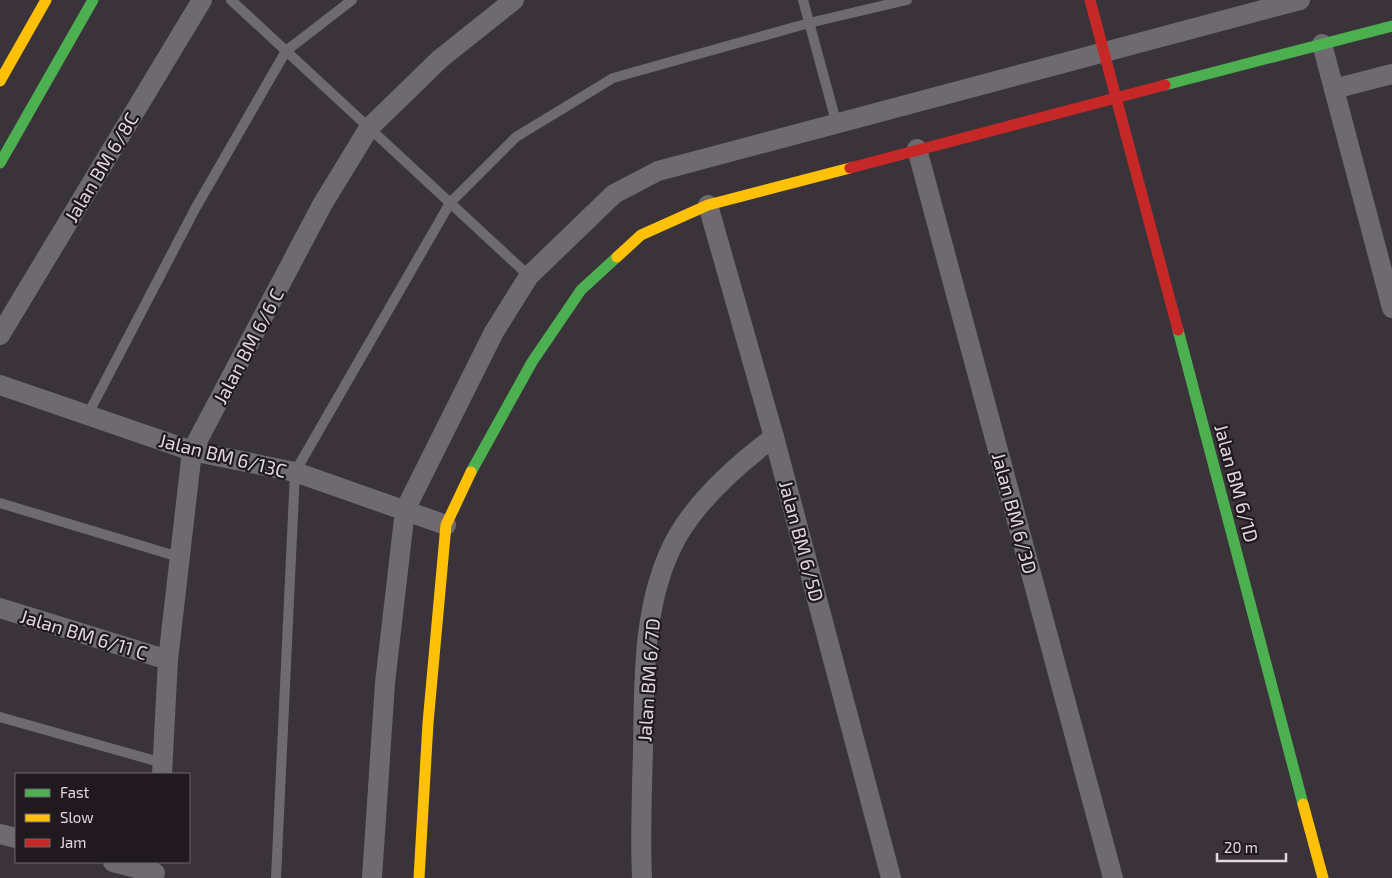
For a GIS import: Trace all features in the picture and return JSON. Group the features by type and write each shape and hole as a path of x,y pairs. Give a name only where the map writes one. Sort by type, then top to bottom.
{"street":[{"path":"0,81 46,0"},
{"path":"0,163 93,0"},
{"name":"Jalan BM 6/8C","path":"0,335 202,0"},
{"name":"Jalan BM 6/6 C","path":"163,769 168,660 192,451 322,205 369,128 440,59 514,0"},
{"name":"Jalan BM 6/1D","path":"1090,0 1323,878"},
{"path":"372,878 385,683 405,510 494,332 529,276 614,194 658,171 837,125 1300,0"},
{"path":"419,878 428,723 446,526 476,460 532,362 581,290 641,235 708,204 1392,26"},
{"path":"1322,44 1392,308"},
{"path":"1334,90 1392,74"},
{"name":"Jalan BM 6/3D","path":"917,149 1113,878"},
{"name":"Jalan BM 6/5D","path":"708,204 774,437 891,878"},
{"name":"Jalan BM 6/13C","path":"0,384 87,416 192,451 295,472 446,526"},
{"name":"Jalan BM 6/7D","path":"642,878 640,840 644,700 648,636 659,580 677,538 703,500 755,451 774,437"},
{"name":"Jalan BM 6/11 C","path":"0,608 168,660"},
{"path":"0,834 15,838"},
{"path":"118,863 156,871"}],"lane":[{"path":"231,0 529,276"},
{"path":"87,416 195,209 286,51 352,0"},
{"path":"803,0 837,125"},
{"path":"276,878 295,472 450,203 516,137 613,78 809,23 906,0"},
{"path":"0,503 179,557"},
{"path":"0,717 163,769"}],"traffic: fast":[{"path":"0,163 93,0"},
{"path":"1165,85 1392,26"},
{"path":"471,472 532,362 581,290 617,257"},
{"path":"1178,330 1303,804"}],"traffic: slow":[{"path":"0,81 46,0"},
{"path":"617,257 641,235 708,205 850,168"},
{"path":"419,878 428,723 446,525 471,472"},
{"path":"1303,804 1323,878"}],"traffic: jam":[{"path":"1090,0 1178,330"},
{"path":"850,168 1165,85"}]}
